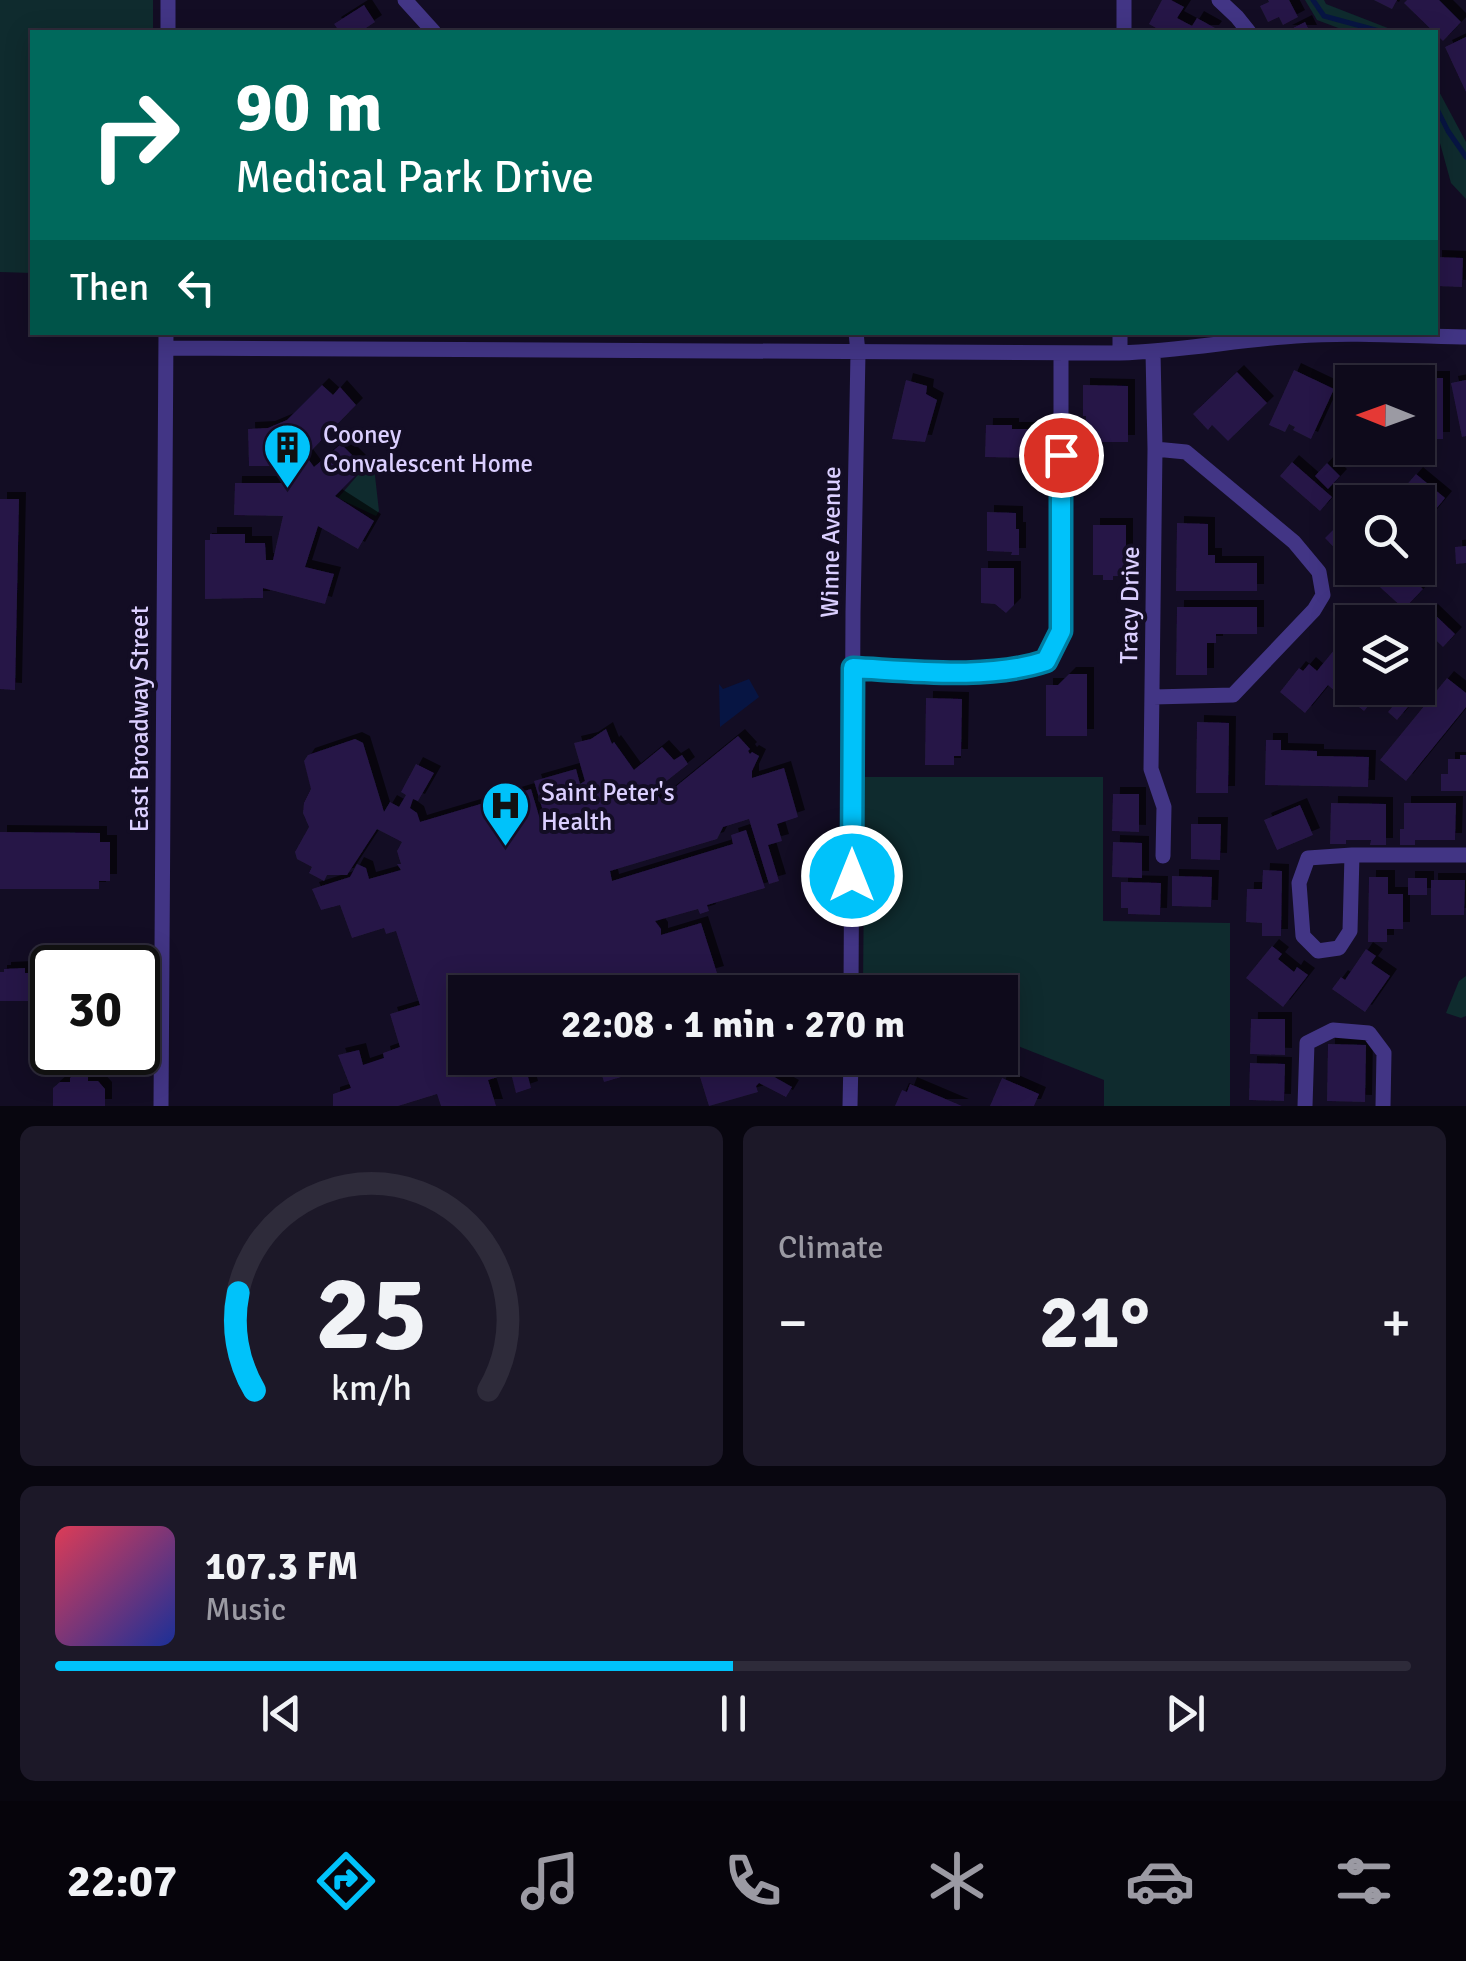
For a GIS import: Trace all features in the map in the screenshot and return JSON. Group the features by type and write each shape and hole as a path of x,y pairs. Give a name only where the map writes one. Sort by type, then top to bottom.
{"street":[{"path":"168,0 168,30"},
{"path":"405,0 432,30"},
{"path":"1124,0 1124,30"},
{"path":"1218,0 1247,30"},
{"name":"Winne Avenue","path":"851,975 856,335"},
{"path":"1120,335 1120,354"},
{"path":"166,340 1120,354 1301,336 1466,337"},
{"name":"East Broadway Street","path":"162,1106 166,340"},
{"name":"Tracy Drive","path":"1153,352 1151,769 1164,806 1163,856"},
{"path":"853,668 991,672 1046,661 1061,631 1060,353"},
{"path":"1153,697 1233,695 1314,610 1323,595 1319,572 1294,542 1186,452 1155,448"},
{"path":"1352,855 1350,931 1339,948 1318,951 1303,936 1299,883 1308,858 1352,855 1466,855"},
{"path":"1306,1106 1307,1043 1334,1030 1369,1034 1384,1053 1383,1106"},
{"path":"850,1106 851,1075"}],"green space":[{"path":"0,0 153,0 153,30 30,30 30,273 0,272"},
{"path":"1305,0 1324,0 1393,30 1344,30 1317,20"},
{"path":"1438,90 1466,142 1466,199 1451,183 1438,136"},
{"path":"369,462 374,467 379,511 376,516 338,498"},
{"path":"865,777 1103,777 1103,921 1230,923 1230,1106 1104,1106 1104,1080 1018,1046 1018,975 863,975"},
{"path":"1466,976 1466,1016 1461,1018 1446,1013 1459,981"}],"shaded area":[{"path":"749,679 759,697 720,727 719,684 723,689"}],"building":[{"path":"1162,0 1171,0 1184,7 1177,18 1192,26 1197,18 1215,28 1160,30 1149,24"},
{"path":"1268,0 1289,0 1298,17 1283,25 1279,17 1268,22 1260,6"},
{"path":"1374,0 1397,0 1392,9"},
{"path":"1439,0 1461,22 1443,41 1438,30 1432,30 1404,3"},
{"path":"364,5 375,22 363,30 338,30 334,24"},
{"path":"1305,22 1309,30 1289,30"},
{"path":"1466,37 1466,92 1445,47"},
{"path":"1438,257 1463,258 1462,287 1438,286"},
{"path":"1294,370 1334,389 1311,439 1289,424 1285,432 1269,425"},
{"path":"1237,372 1267,403 1228,441 1212,425 1208,430 1193,414"},
{"path":"1435,378 1443,378 1443,439 1435,439"},
{"path":"906,380 927,386 926,394 937,400 925,442 892,439"},
{"path":"1466,380 1466,436 1462,437 1451,383"},
{"name":"Cooney Convalescent Home","path":"322,385 333,395 340,387 356,405 306,456 314,467 341,444 364,467 335,496 374,521 358,549 318,526 305,567 334,574 325,604 263,588 263,598 205,599 205,540 210,540 210,534 245,534 245,543 265,543 266,560 273,560 283,516 234,515 235,483 282,483 276,466 249,466 248,429 268,428 287,420"},
{"path":"1083,385 1128,386 1128,442 1086,442"},
{"path":"986,425 1040,429 1039,461 985,457"},
{"path":"1292,462 1332,497 1320,511 1280,476"},
{"path":"1327,463 1340,476 1328,489 1315,476"},
{"path":"1416,474 1429,485 1407,485"},
{"path":"1435,490 1445,498 1435,510"},
{"path":"0,499 19,499 15,690 0,689"},
{"path":"987,512 1016,513 1019,555 987,551"},
{"path":"1177,523 1208,524 1208,555 1215,555 1215,563 1257,563 1257,591 1176,591"},
{"path":"1093,525 1126,525 1126,576 1103,580 1103,575 1093,575"},
{"path":"1335,528 1335,548 1325,538"},
{"path":"1466,546 1466,563 1456,564 1455,547"},
{"path":"981,568 1014,568 1014,605 1006,613 995,604 981,603"},
{"path":"1378,585 1418,585 1423,589 1408,605 1400,605"},
{"path":"1177,607 1257,607 1257,634 1216,634 1216,643 1207,643 1207,675 1176,675"},
{"path":"1435,615 1455,634 1443,647 1435,639"},
{"path":"1335,649 1335,691 1328,685 1305,713 1280,692 1299,668 1303,671 1309,664 1317,671"},
{"path":"1069,674 1087,674 1087,736 1046,736 1046,685 1058,685"},
{"path":"1447,678 1466,693 1466,707 1406,781 1380,760 1425,705 1435,705 1435,693"},
{"path":"926,698 962,699 961,756 954,756 954,765 925,765"},
{"path":"1394,705 1409,705 1397,720 1388,712"},
{"path":"1197,722 1229,723 1228,793 1196,793"},
{"path":"606,729 612,744 634,770 662,747 674,760 682,755 688,764 654,791 662,801 738,736 750,754 759,756 752,778 784,768 798,817 777,824 782,841 768,845 779,881 769,884 749,819 723,827 717,839 610,871 612,881 733,844 731,835 746,830 765,888 707,905 709,911 700,914 698,909 655,921 661,935 701,923 717,973 448,975 448,1075 504,1075 488,1080 496,1106 441,1106 437,1094 398,1106 333,1106 333,1094 351,1088 338,1055 359,1050 363,1065 384,1058 383,1053 400,1047 390,1014 420,1005 396,931 386,934 384,928 352,938 340,905 321,910 312,889 350,877 357,864 366,868 369,879 401,870 397,851 402,842 377,829 347,875 327,875 324,881 309,873 312,867 297,859 295,852 309,827 303,813 311,789 304,761 308,755 355,739 363,743 384,812 390,802 399,807 406,795 401,792 416,764 434,773 410,808 420,822 531,789 541,823 546,821 534,781 576,769 580,784 585,781 574,743 591,739"},
{"path":"1266,740 1281,740 1281,750 1317,751 1317,756 1369,757 1368,787 1265,785"},
{"path":"1460,755 1466,755 1466,791 1441,791 1441,774 1448,774 1448,759 1460,759"},
{"path":"1113,794 1139,794 1139,832 1112,831"},
{"path":"1331,803 1386,804 1386,845 1370,845 1371,840 1330,844"},
{"path":"1404,803 1456,803 1455,840 1415,840 1415,845 1400,845"},
{"path":"1300,805 1313,835 1277,850 1264,820"},
{"path":"1191,824 1221,824 1220,860 1191,859"},
{"path":"0,832 100,833 100,842 110,842 110,881 99,881 99,889 0,889"},
{"path":"1113,842 1142,843 1142,878 1112,877"},
{"path":"1263,870 1282,871 1281,936 1262,936 1262,923 1246,922 1247,889 1262,889"},
{"path":"1172,876 1212,877 1211,907 1172,906"},
{"path":"1369,877 1388,877 1388,894 1403,894 1403,929 1387,929 1387,942 1368,942"},
{"path":"1408,878 1427,878 1427,895 1408,895"},
{"path":"1431,880 1465,880 1464,915 1431,915"},
{"path":"1121,882 1161,883 1160,915 1128,914 1128,908 1121,908"},
{"path":"1272,946 1282,954 1278,959 1294,972 1297,967 1308,975 1283,1007 1246,978"},
{"path":"1366,949 1376,956 1371,963 1390,976 1365,1012 1332,989 1341,977 1345,980"},
{"path":"25,968 25,973 30,973 30,1001 0,1001 0,972"},
{"path":"1251,1019 1285,1019 1285,1055 1250,1054"},
{"path":"1328,1044 1366,1045 1365,1102 1327,1101"},
{"path":"1250,1063 1285,1064 1284,1101 1249,1100"},
{"path":"86,1075 88,1081 98,1081 105,1089 105,1106 53,1106 53,1088 60,1082 70,1082 70,1078"},
{"path":"512,1075 528,1075 531,1088 516,1093"},
{"path":"602,1075 628,1075 604,1082"},
{"path":"699,1075 771,1075 792,1087 786,1097 759,1083 758,1092 709,1106"},
{"path":"1002,1078 1039,1094 1034,1106 990,1106"},
{"path":"910,1084 962,1106 895,1106 902,1090 907,1092"}],"waterway":[{"path":"1313,0 1324,16 1376,30"},
{"path":"1438,111 1466,157"}],"place":[{"name":"Cooney Convalescent Home","path":"288,490"},
{"name":"Saint Peter's Health","path":"506,848"}],"route":[{"path":"852,876 853,668 991,672 1046,661 1061,631 1061,455"}]}
